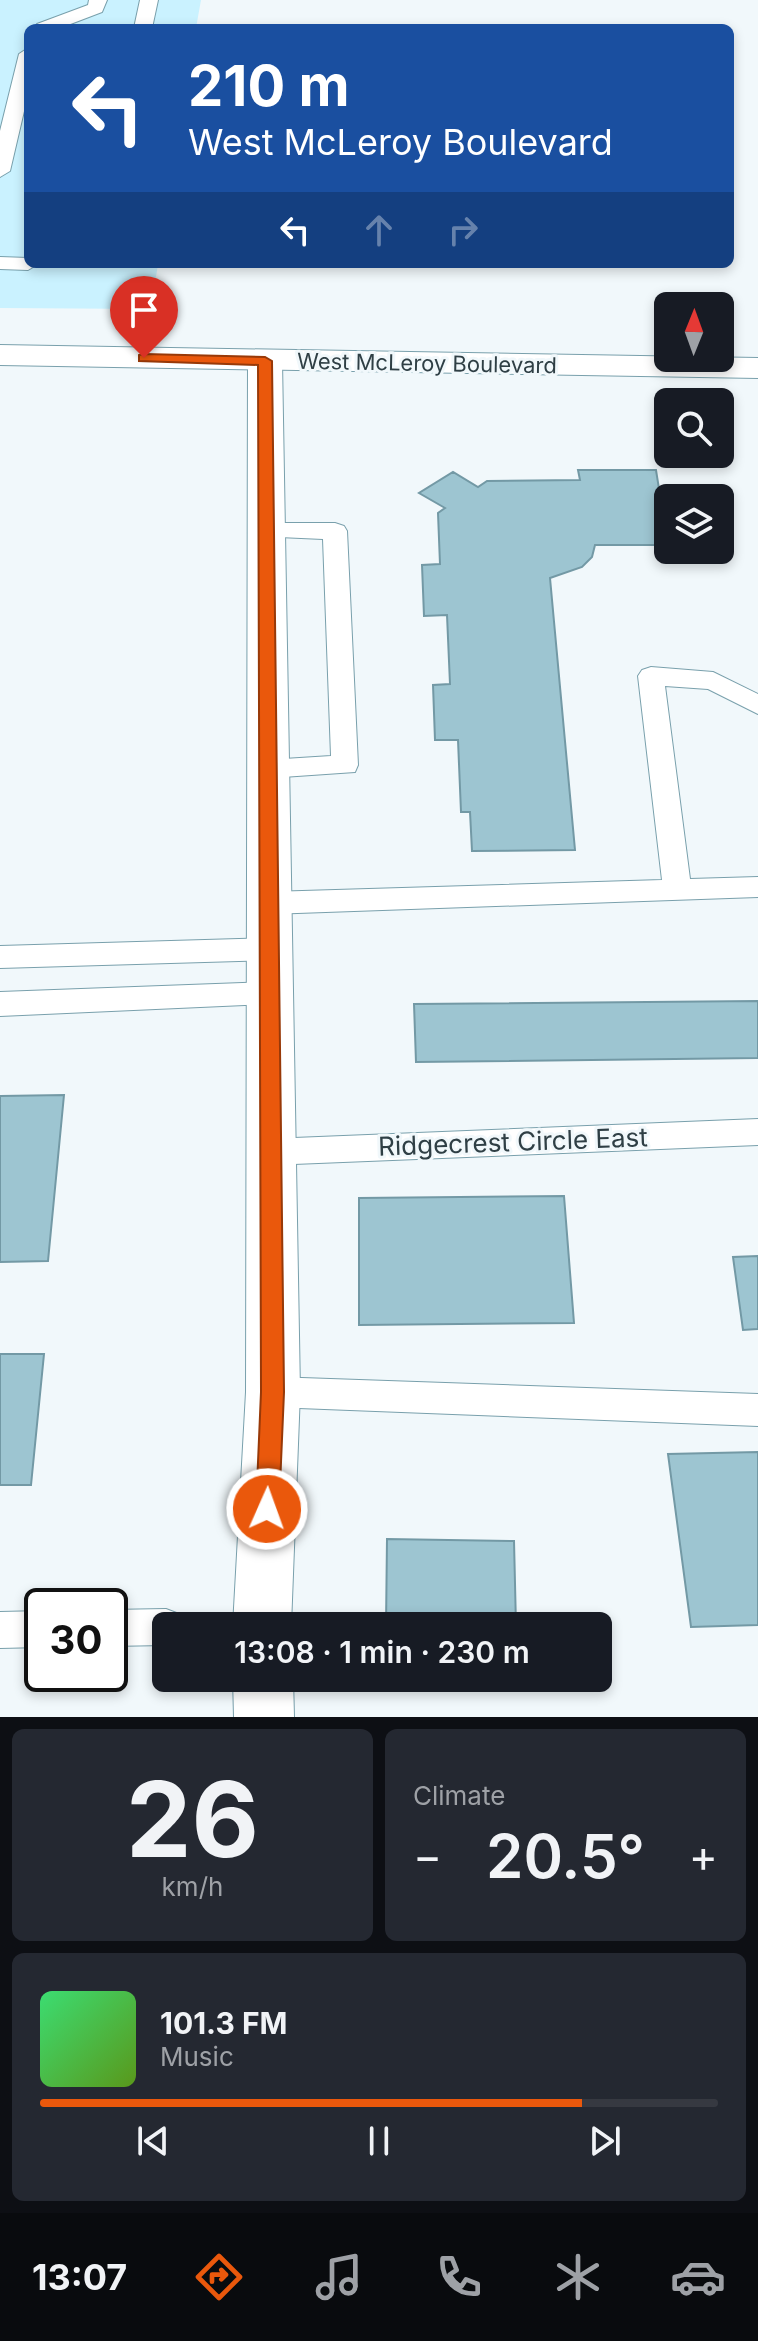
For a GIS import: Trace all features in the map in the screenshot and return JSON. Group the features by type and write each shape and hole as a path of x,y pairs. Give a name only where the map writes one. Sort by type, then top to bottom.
{"street":[{"name":"West McLeroy Boulevard","path":"0,355 758,368"},
{"path":"263,1612 273,1392 265,361"},
{"path":"263,1692 264,1717"}],"lane":[{"path":"54,24 96,8 98,0"},
{"path":"144,24 149,0"},
{"path":"0,171 24,71"},
{"path":"0,263 24,264"},
{"path":"266,531 335,531 345,765 268,769"},
{"path":"677,888 651,676 713,681 758,705"},
{"path":"269,903 758,887"},
{"path":"0,957 270,971"},
{"path":"0,1004 270,971"},
{"name":"Ridgecrest Circle East","path":"269,1152 758,1132"},
{"path":"273,1392 758,1410"},
{"path":"128,1628 152,1627"},
{"path":"0,1630 24,1629"}],"shaded area":[{"path":"0,0 201,0 197,24 24,24 24,268 157,268 151,309 0,308"}],"building":[{"path":"578,470 656,470 658,484 654,484 654,545 595,545 592,557 582,567 550,578 575,850 472,851 470,812 461,812 458,740 435,740 433,685 450,684 447,615 424,616 422,565 440,564 438,513 445,508 419,493 453,472 478,487 487,481 580,480"},
{"path":"758,1001 758,1058 416,1062 414,1004"},
{"path":"64,1095 48,1261 0,1262 0,1096"},
{"path":"564,1196 574,1323 359,1325 359,1198"},
{"path":"758,1256 758,1329 743,1330 733,1257"},
{"path":"0,1354 44,1354 31,1485 0,1485"},
{"path":"758,1452 758,1625 691,1627 668,1454"},
{"path":"387,1539 514,1541 516,1612 386,1612"}],"route":[{"path":"144,358 265,361 273,1392 267,1509"}]}
